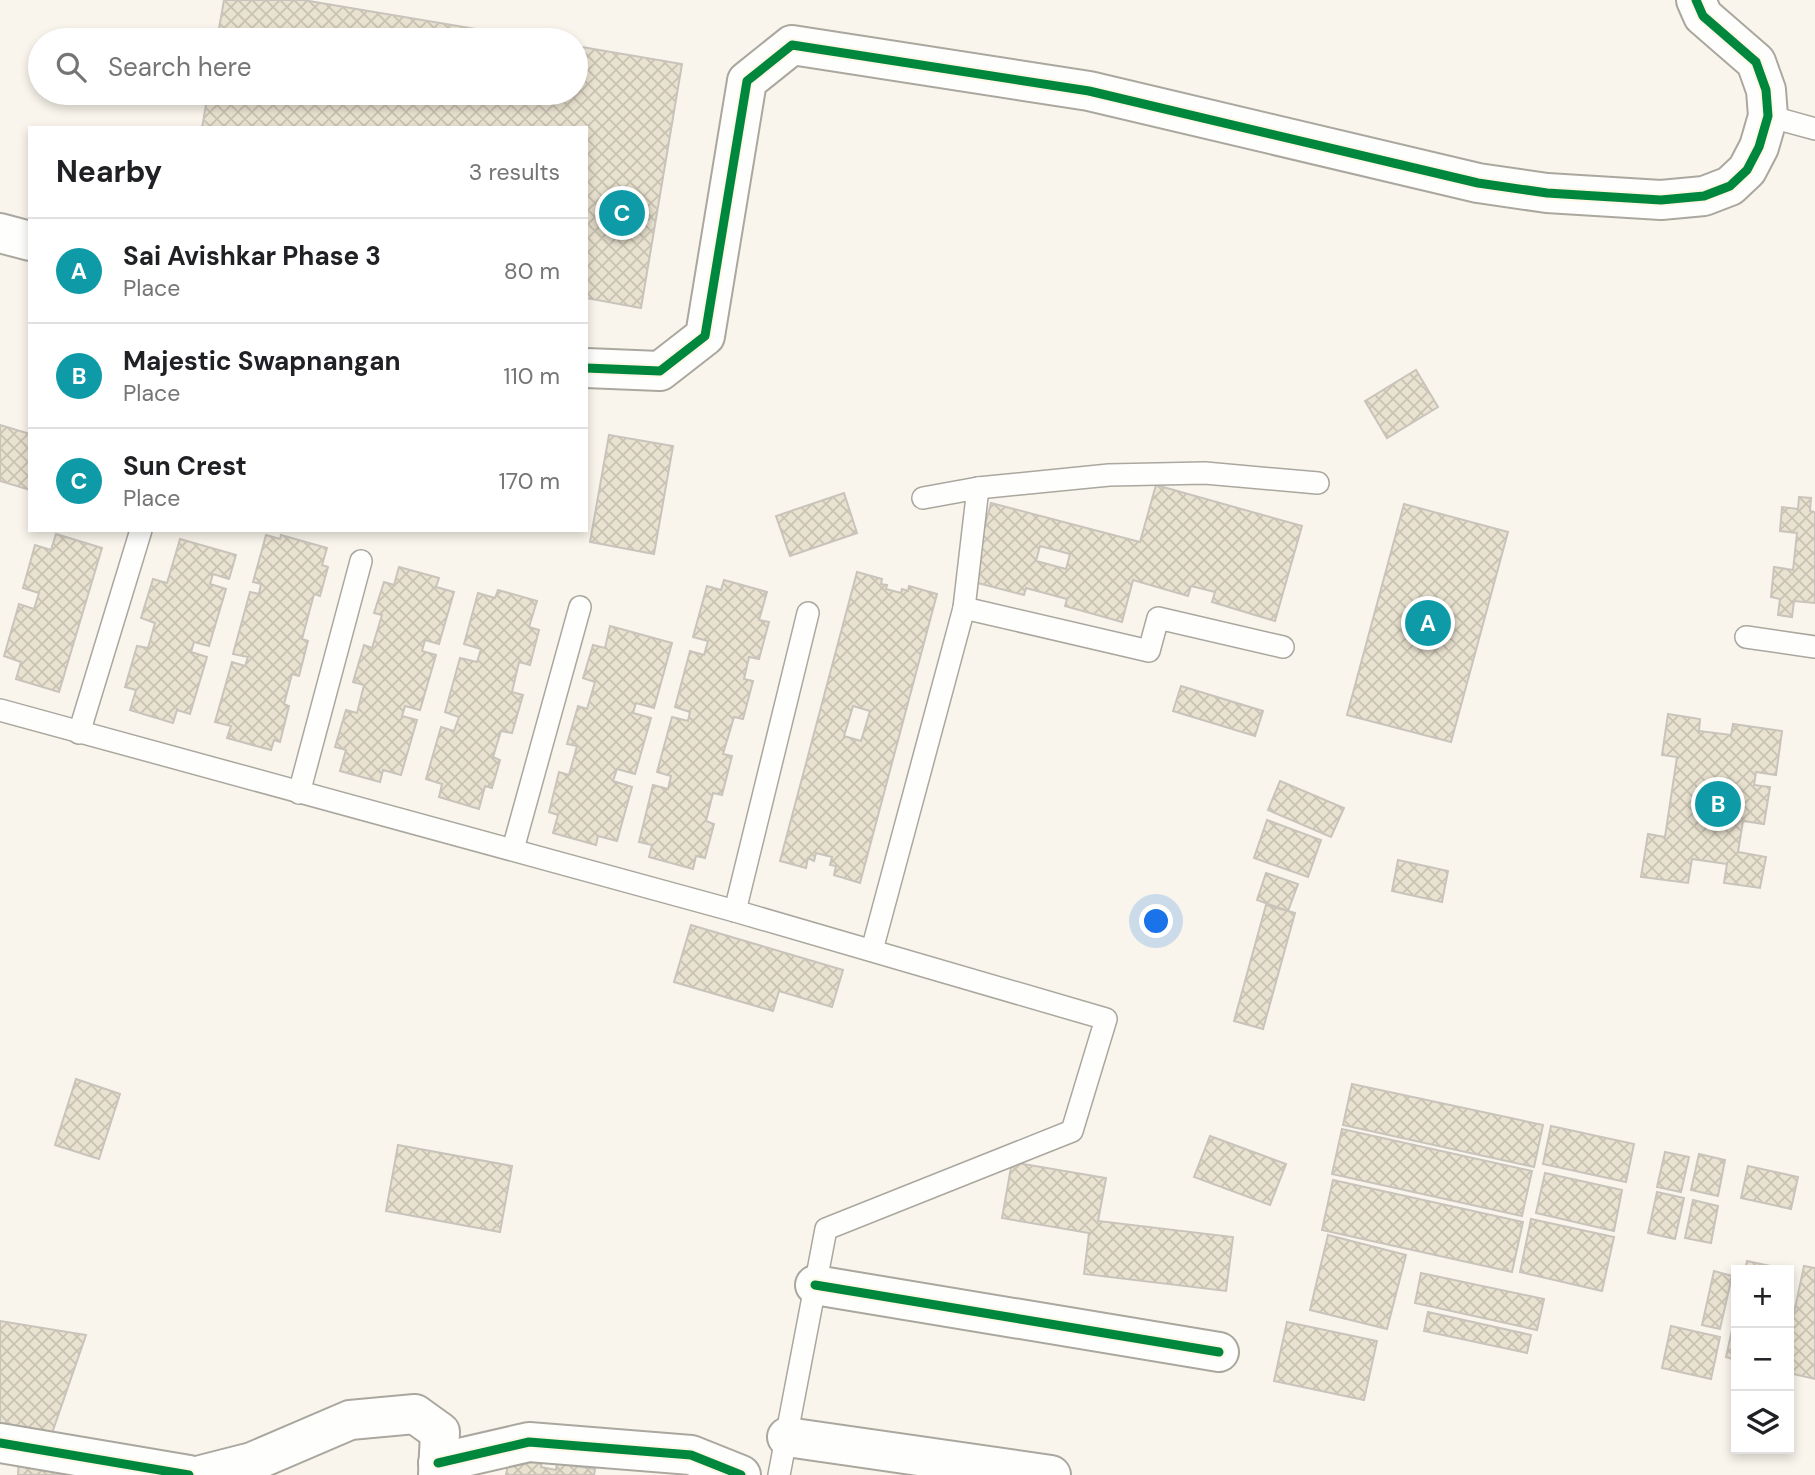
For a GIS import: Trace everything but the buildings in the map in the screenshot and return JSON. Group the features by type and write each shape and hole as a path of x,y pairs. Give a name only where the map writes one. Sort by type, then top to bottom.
{"street":[{"path":"588,368 660,372 705,336 747,81 792,45 1089,91 1478,183 1547,193 1661,200 1704,196 1730,186 1747,170 1759,148 1768,116 1766,90 1756,62 1703,16 1696,0"},
{"path":"0,233 28,240"},
{"path":"815,1285 1219,1352"},
{"path":"201,1475 252,1462 350,1420 415,1414 440,1432 438,1469 529,1442 691,1455 741,1475"},
{"path":"787,1437 1051,1475"},
{"path":"0,1443 189,1475"}],"lane":[{"path":"1768,116 1815,129"},
{"path":"923,498 978,488 1109,475 1205,473 1318,484"},
{"path":"872,950 964,608 978,488"},
{"path":"79,733 140,532"},
{"path":"299,793 360,561"},
{"path":"513,849 580,607"},
{"path":"964,608 1149,651 1158,618 1283,647"},
{"path":"735,911 808,613"},
{"path":"1746,637 1815,646"},
{"path":"0,710 735,911 1106,1019 1072,1131 826,1229 779,1475"}],"cycle path":[{"path":"588,368 660,371 705,336 747,81 792,45 1089,91 1478,183 1547,193 1661,200 1704,196 1730,186 1747,170 1759,147 1768,116 1766,90 1756,62 1703,16 1696,0"},
{"path":"815,1285 1219,1352"},
{"path":"438,1463 529,1442 691,1455 741,1475"},
{"path":"0,1443 189,1475"}],"place":[{"name":"Sun Crest","path":"622,213"},
{"name":"Sai Avishkar Phase 3","path":"1428,623"},
{"name":"Majestic Swapnangan","path":"1718,804"}]}
